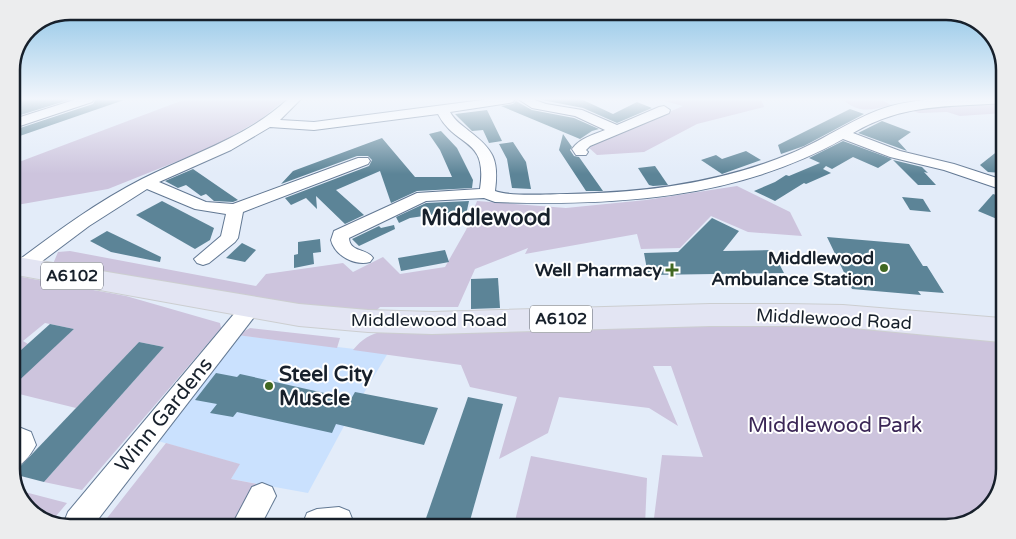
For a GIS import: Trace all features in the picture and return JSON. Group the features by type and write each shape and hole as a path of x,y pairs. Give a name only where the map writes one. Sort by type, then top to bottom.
{"main road":[{"name":"Middlewood Road","path":"20,267 300,315 368,321 432,322 710,314 788,315 852,317 996,330"}],"street":[{"path":"20,264 117,199 147,183 219,151 267,124"},
{"path":"286,124 314,126 328,124"},
{"path":"452,124 475,142 486,154 490,171 487,193"},
{"path":"604,124 617,130"},
{"path":"582,152 578,149 580,145 631,124"},
{"path":"364,258 342,249 339,241 340,235 423,196 487,193 495,197 586,200 633,197 693,188 768,167 800,155 860,124"},
{"path":"843,134 895,154 949,167 996,183"},
{"path":"147,183 213,210 235,209 363,161"},
{"path":"203,259 229,238 235,209"},
{"name":"Winn Gardens","path":"80,519 251,307"},
{"path":"248,519 262,496"}],"shaded area":[{"path":"237,335 388,353 344,426 308,493 231,479 239,464 158,441"}],"green space":[{"path":"119,124 252,124 213,147 108,189 20,204 20,162"},
{"path":"641,124 697,124 644,152 597,155 588,147"},
{"path":"737,186 790,212 802,236 748,232 711,216 680,248 641,249 637,234 525,254 528,248 475,269 458,307 380,307 376,311 300,304 53,264 58,252 70,251 256,286 266,274 343,263 353,272 383,257 400,274 445,267 466,230 477,201 566,208 646,200"},
{"path":"20,277 126,296 220,323 221,328 82,490 44,482 164,347 139,342 76,408 20,394 20,378 74,329 45,323 23,341 28,344 20,351"},
{"name":"Middlewood Park","path":"839,324 996,336 995,479 988,497 976,509 953,519 654,519 662,455 703,457 671,366 653,366 678,426 649,408 559,397 548,433 499,459 517,397 470,387 461,365 353,350 367,338 384,331"},
{"path":"250,328 340,338 337,348 237,335"},
{"path":"166,443 240,464 231,479 257,484 236,519 106,519"},
{"path":"531,456 647,478 645,519 515,519"},
{"path":"26,492 67,503 56,517 37,507"}],"building":[{"path":"32,124 54,124 20,136 20,128"},
{"path":"465,124 494,124 502,141 489,143 483,130 472,131"},
{"path":"544,124 588,124 599,129 580,139"},
{"path":"820,124 845,124 804,146 781,154 778,145"},
{"path":"876,124 890,124 911,132 898,141 907,151 858,133"},
{"path":"441,131 457,148 473,180 472,188 417,191 391,203 380,171 336,190 364,215 345,224 316,196 317,209 306,198 291,205 285,198 369,166 372,160 368,156 357,156 281,184 293,171 382,138 415,177 452,177 440,150 429,134"},
{"path":"563,134 572,147 570,150 574,156 579,157 603,191 586,191 559,150"},
{"path":"843,141 892,159 878,168 853,157 832,169 826,166 823,169 831,173 806,184 804,183 775,201 754,191 786,175 789,176 820,163 809,158"},
{"path":"513,142 526,162 531,189 512,188 507,159 499,144"},
{"path":"746,151 761,160 722,174 701,160 716,155 722,159"},
{"path":"996,152 996,173 988,172 980,165"},
{"path":"893,160 922,167 936,185 918,185"},
{"path":"655,166 668,185 649,185 638,168"},
{"path":"193,169 238,200 233,202 214,201 206,194 201,196 186,185 178,188 165,181"},
{"path":"993,194 996,195 996,219 978,211"},
{"path":"902,197 923,199 931,212 910,210"},
{"path":"162,201 214,228 210,240 195,249 136,215"},
{"path":"469,201 466,215 437,214 410,218 399,223 396,217 426,203"},
{"path":"712,218 739,231 723,251 772,250 784,273 648,275 644,253 678,252"},
{"path":"394,225 395,229 359,246 352,239 379,226 381,228"},
{"path":"107,231 161,257 160,262 111,252 90,241"},
{"name":"Middlewood Ambulance Station","path":"827,237 909,244 923,266 927,266 944,293 918,291 921,295 852,289"},
{"path":"320,239 321,252 313,253 314,264 294,268 294,255 298,254 298,242"},
{"path":"242,243 256,250 245,262 226,258"},
{"path":"445,250 449,262 401,271 398,258"},
{"path":"498,278 500,308 471,309 471,279"},
{"path":"50,324 74,329 20,380 20,351"},
{"path":"139,342 164,347 44,482 21,476 20,467"},
{"path":"216,373 237,377 240,374 351,399 355,392 438,408 424,445 336,424 332,433 237,412 233,417 210,413 217,404 195,400"},
{"path":"468,397 503,404 470,519 426,519"}],"place":[{"name":"Middlewood Ambulance Station","path":"884,268"},
{"name":"Well Pharmacy","path":"672,270"},
{"name":"Steel City Muscle","path":"269,386"}],"district":[{"name":"Middlewood","path":"486,218"}]}
